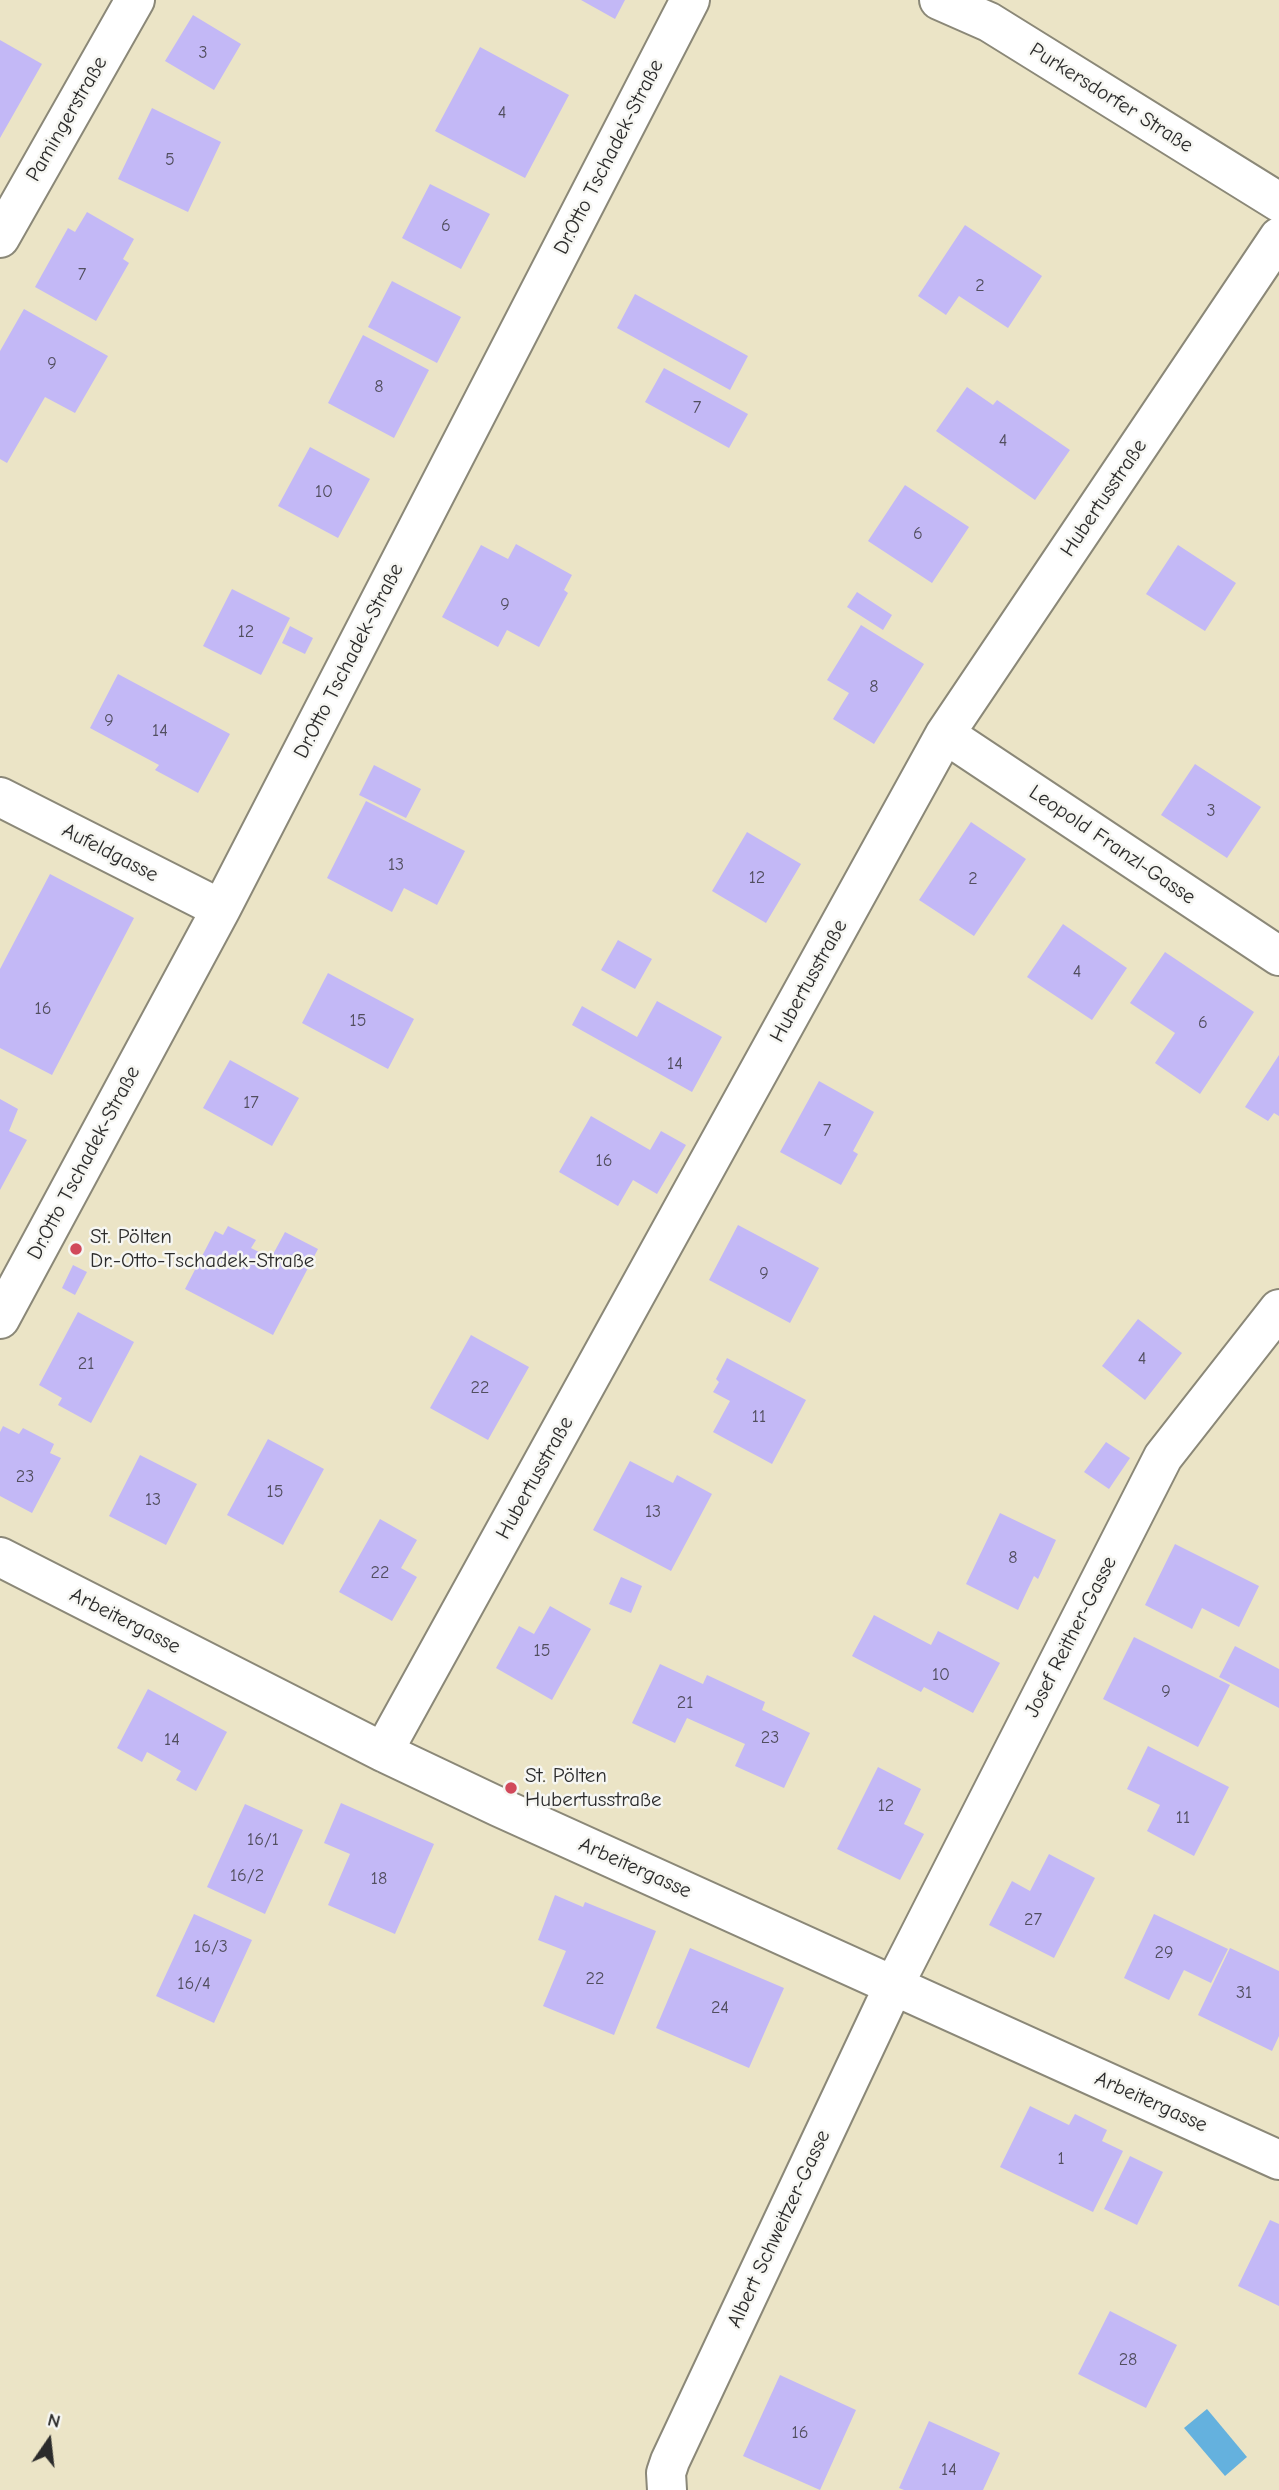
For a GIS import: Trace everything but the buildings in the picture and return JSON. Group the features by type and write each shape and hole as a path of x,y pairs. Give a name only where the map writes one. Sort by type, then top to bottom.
{"street":[{"name":"Pamingerstraße","path":"0,238 135,0"},
{"name":"Dr.Otto Tschadek-Straße","path":"0,1319 221,909 690,0"},
{"name":"Purkersdorfer Straße","path":"939,0 989,22 1279,202"},
{"name":"Hubertusstraße","path":"383,1752 945,734 1279,237"},
{"name":"Leopold Franzl-Gasse","path":"945,734 1279,956"},
{"name":"Aufeldgasse","path":"0,797 221,909"},
{"name":"Josef Reither-Gasse","path":"894,1985 1163,1457 1279,1309"},
{"name":"Arbeitergasse","path":"0,1557 383,1752 1279,2160"},
{"name":"Albert Schweitzer-Gasse","path":"666,2482 676,2448 894,1985"}],"water":[{"path":"1207,2409 1247,2457 1225,2476 1184,2428"}],"place":[{"name":"St. Pölten Dr.-Otto-Tschadek-Straße","path":"76,1249"},
{"name":"St. Pölten Hubertusstraße","path":"511,1788"}]}
